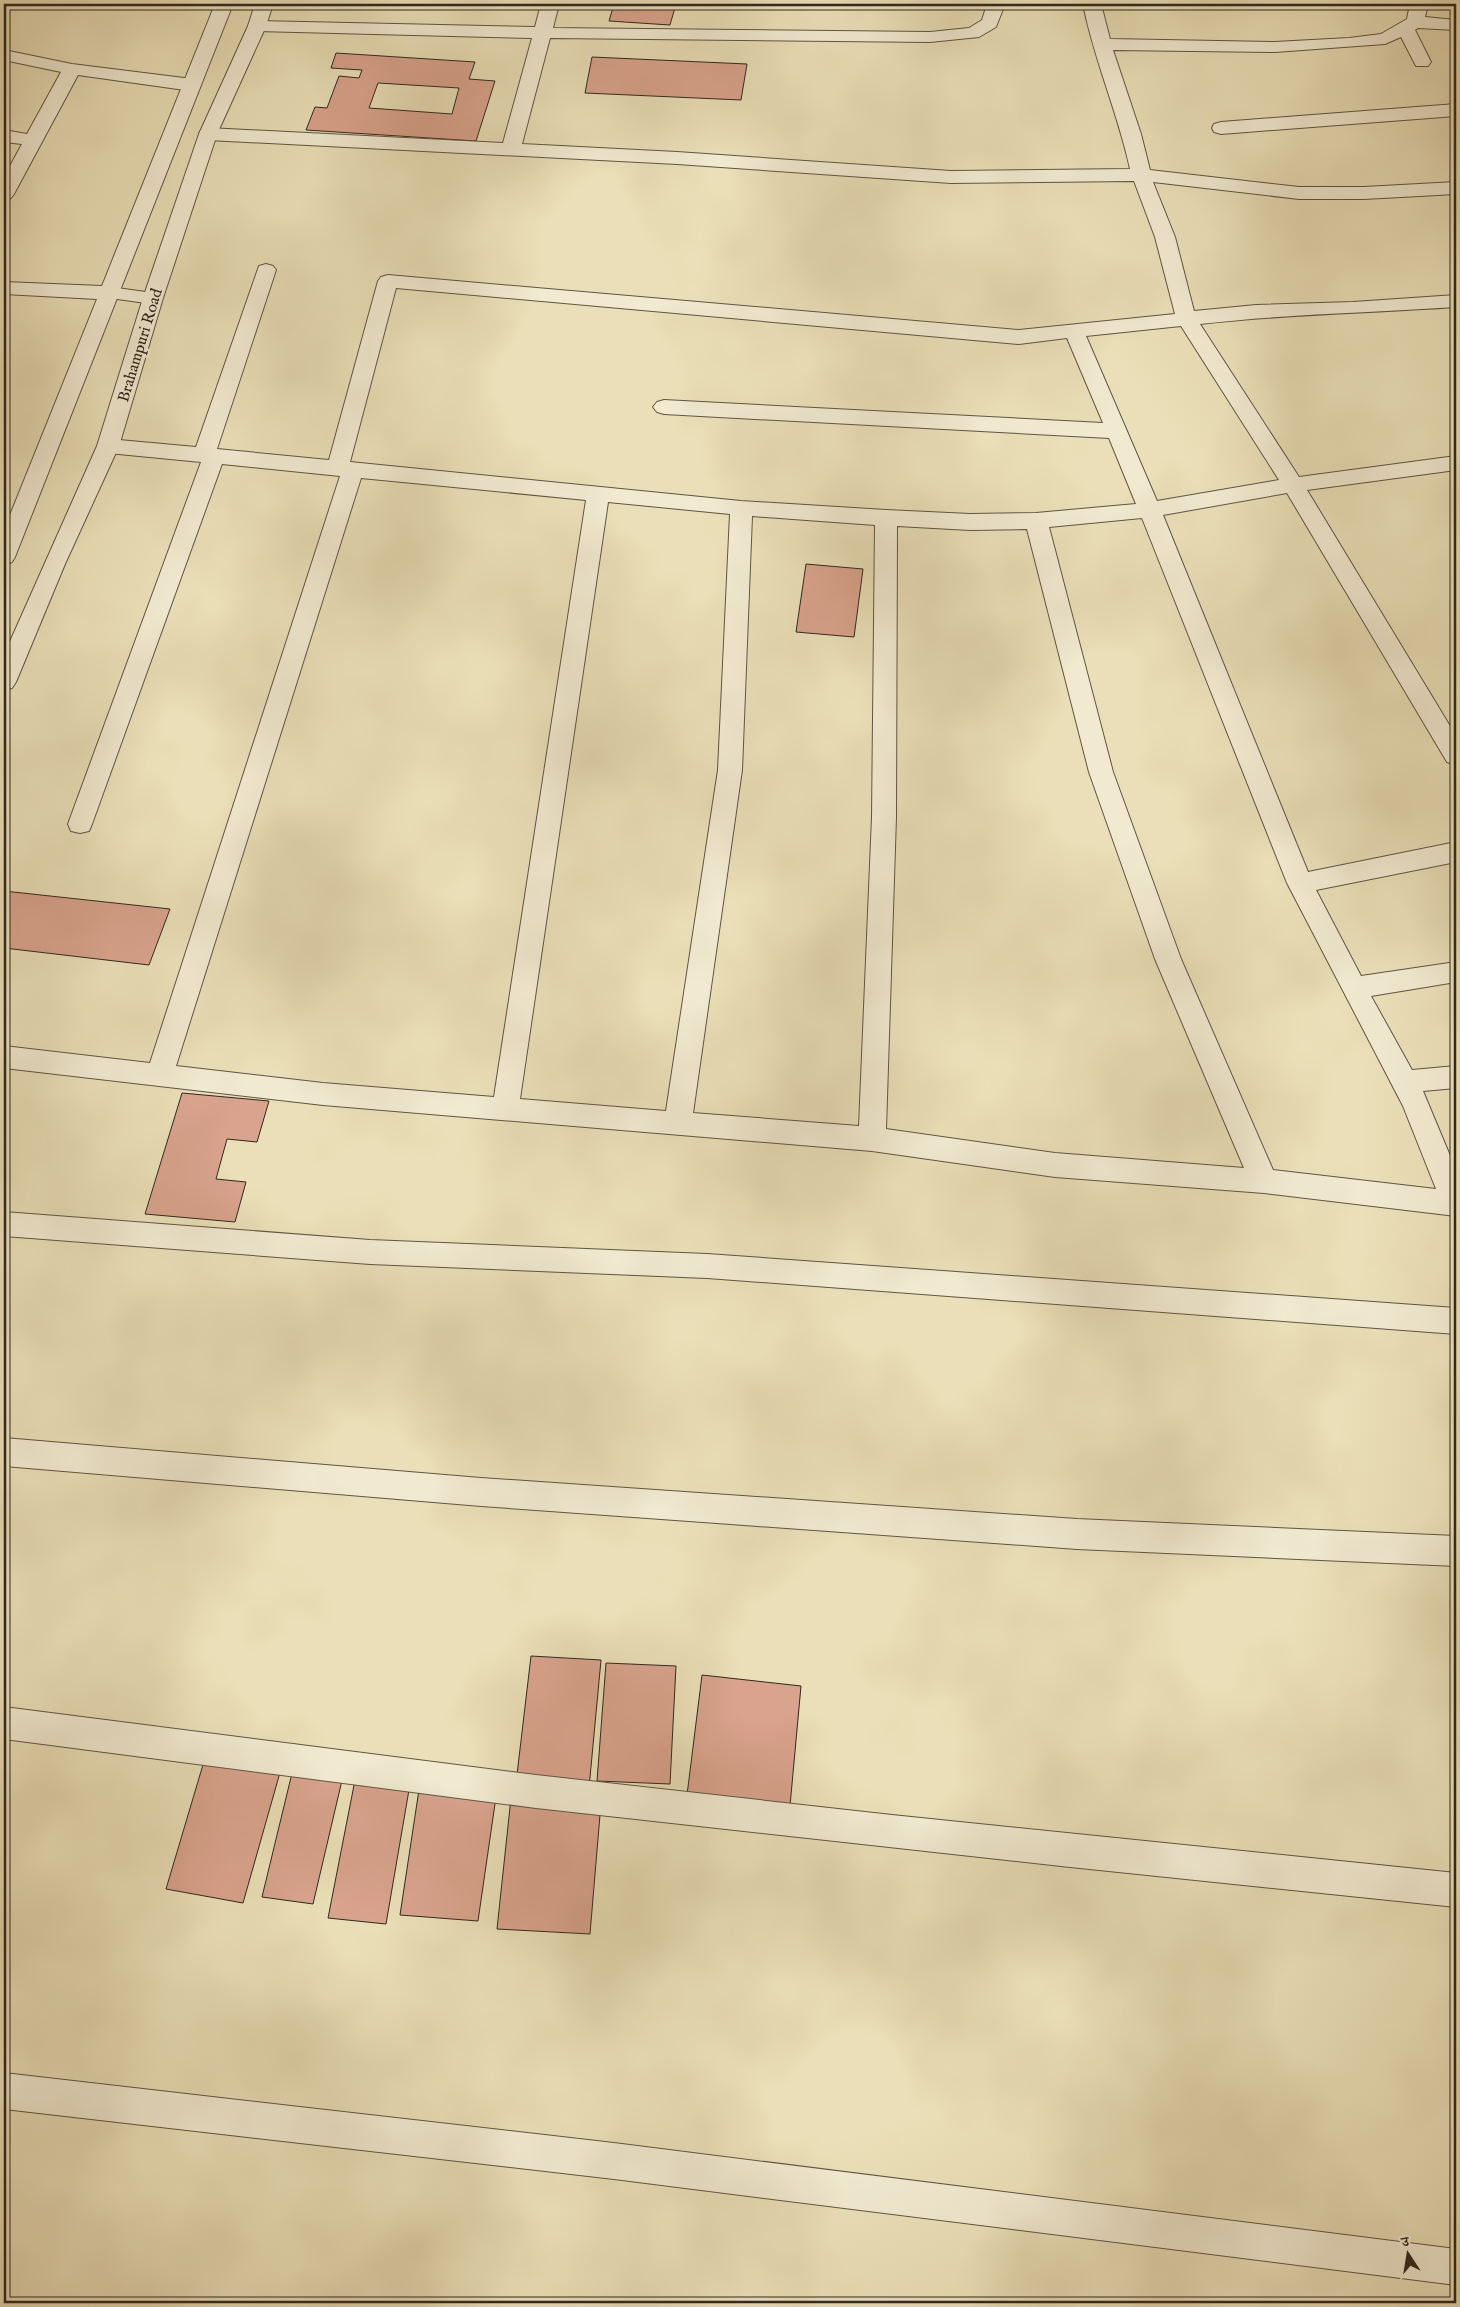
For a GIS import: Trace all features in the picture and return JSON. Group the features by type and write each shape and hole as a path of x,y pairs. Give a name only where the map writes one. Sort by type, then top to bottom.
{"street":[{"path":"4,557 224,4"},
{"name":"Brahampuri Road","path":"4,682 54,564 108,446 153,298 208,134 257,26 264,4"},
{"path":"511,149 550,4"},
{"path":"257,26 541,34 930,37 974,33 990,23 996,4"},
{"path":"1092,4 1102,44 1132,134 1141,175 1164,237 1186,318 1293,485 1454,746"},
{"path":"1418,4 1410,25 1422,62"},
{"path":"1102,44 1275,47 1385,39 1410,25 1456,25"},
{"path":"4,55 72,69 192,85"},
{"path":"4,194 72,69"},
{"path":"1221,128 1456,110"},
{"path":"208,134 677,158 951,177 1141,175 1299,193 1364,193 1456,188"},
{"path":"4,136 33,140"},
{"path":"80,824 209,456 266,270"},
{"path":"159,1076 345,469 388,281 1019,337 1256,311 1353,308 1456,301"},
{"path":"4,288 110,293 153,298"},
{"path":"4,1057 159,1076 505,1110 872,1140 1055,1165 1264,1181 1456,1204 1416,1104 1300,882 1150,510 1074,331"},
{"path":"664,406 1116,431"},
{"path":"108,446 741,508 970,522 1036,521 1150,510 1293,485 1456,463"},
{"path":"505,1110 598,495"},
{"path":"678,1124 730,770 741,508"},
{"path":"872,1140 884,817 886,518"},
{"path":"1036,521 1101,772 1168,959 1264,1181"},
{"path":"1300,882 1456,852"},
{"path":"1354,988 1456,972"},
{"path":"1404,1082 1456,1077"},
{"path":"4,1224 370,1252 707,1266 1456,1321"},
{"path":"4,1452 481,1492 1067,1533 1456,1552"},
{"path":"4,1724 167,1746 672,1806 1122,1856 1456,1890"},
{"path":"4,2091 614,2161 1456,2267"}],"building":[{"path":"614,4 676,4 670,25 609,21"},
{"path":"336,53 475,62 469,79 495,81 476,141 306,130 315,107 327,108 339,76 359,78 362,70 331,68","holes":["378,83 459,88 452,114 369,108"]},
{"path":"592,57 747,64 741,100 585,93"},
{"path":"806,564 863,569 854,637 796,632"},
{"path":"4,891 170,909 149,965 4,948"},
{"path":"182,1093 269,1101 257,1142 227,1139 216,1179 246,1182 235,1222 145,1214"},
{"path":"531,1656 601,1660 589,1788 516,1783"},
{"path":"606,1663 676,1666 670,1784 597,1781"},
{"path":"702,1675 801,1686 790,1806 687,1795"},
{"path":"205,1758 281,1769 243,1903 166,1889"},
{"path":"293,1769 343,1776 313,1904 262,1897"},
{"path":"355,1780 410,1784 386,1924 328,1918"},
{"path":"420,1783 497,1790 478,1921 400,1915"},
{"path":"511,1798 601,1803 590,1934 497,1929"}]}
